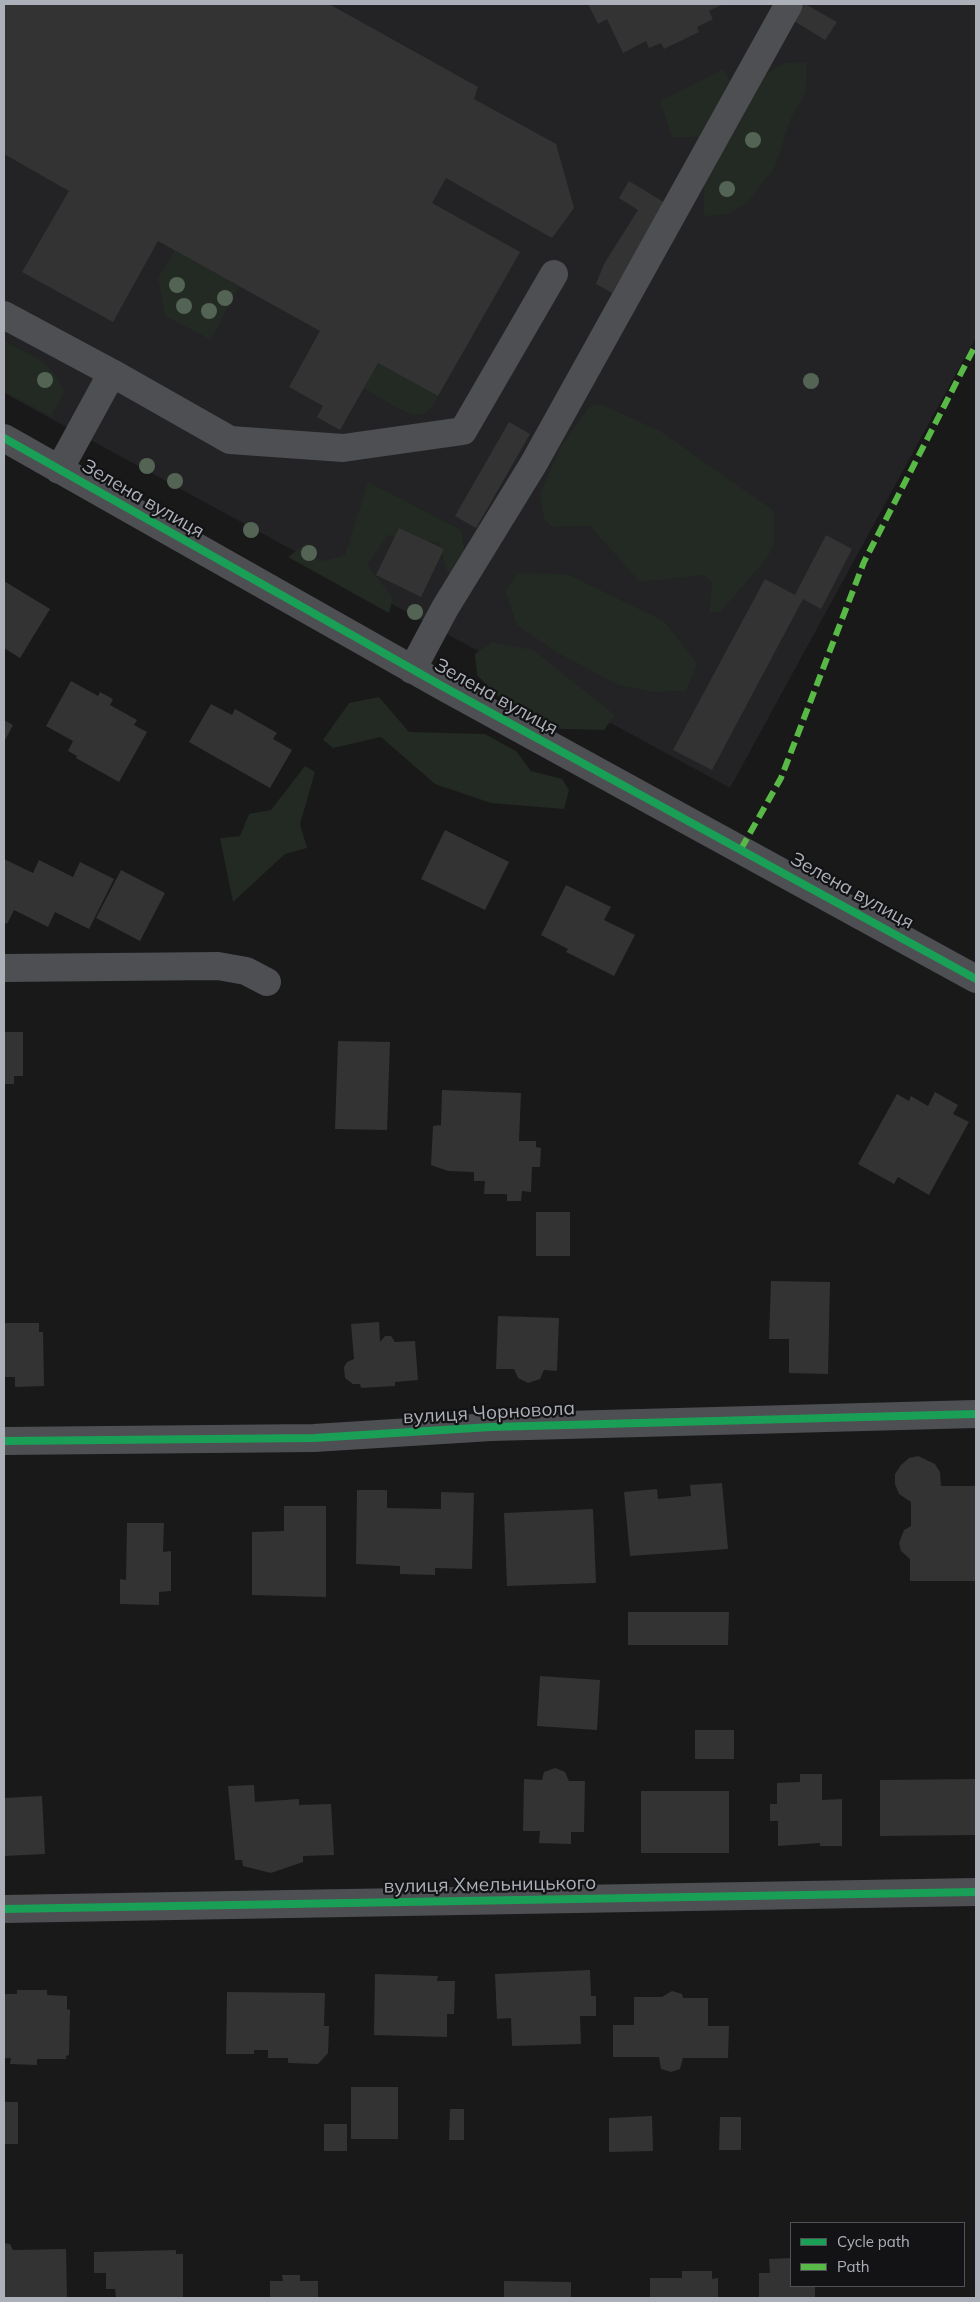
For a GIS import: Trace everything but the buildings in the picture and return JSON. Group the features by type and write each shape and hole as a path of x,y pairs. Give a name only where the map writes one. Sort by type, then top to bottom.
{"street":[{"path":"412,670 445,608 534,463 789,4"},
{"path":"4,315 112,373 230,440 343,448 463,431 554,274"},
{"path":"59,470 112,373"},
{"name":"Зелена вулиця","path":"4,438 412,670 976,979"},
{"path":"4,968 218,966 246,971 267,982"},
{"name":"вулиця Чорновола","path":"4,1441 314,1438 491,1427 976,1414"},
{"name":"вулиця Хмельницького","path":"4,1909 976,1892"}],"shaded area":[{"path":"4,4 976,4 976,337 730,788 4,393"},
{"path":"807,62 806,92 791,118 775,167 748,202 728,214 704,216 704,185 766,74 784,63"},
{"path":"724,69 737,95 705,137 672,137 660,101"},
{"path":"175,250 239,286 211,340 165,316 158,278"},
{"path":"4,341 40,360 54,373 60,382 64,392 51,416 4,392"},
{"path":"378,363 438,396 430,409 418,415 410,413 364,388"},
{"path":"601,404 660,431 774,511 774,544 767,558 721,611 709,613 712,583 705,575 640,582 590,526 553,527 544,520 540,494 561,446 590,406"},
{"path":"368,482 461,530 467,562 448,574 439,543 388,535 367,565 393,598 389,613 288,557 306,543 309,553 323,561 345,555"},
{"path":"518,573 567,574 664,621 697,664 686,691 654,692 618,685 558,653 517,625 505,591"},
{"path":"492,642 533,650 615,715 604,730 530,728 477,675 475,654"},
{"path":"379,697 409,732 485,734 516,751 531,771 562,779 569,790 564,809 491,803 435,784 381,737 333,748 323,740 349,703"},
{"path":"305,766 315,772 300,824 307,848 285,854 233,902 220,838 240,836 249,814 271,810"}],"marked path":[{"path":"741,849 781,778 864,562 976,344"}],"cycle path":[{"path":"4,438 442,686 976,979"},
{"path":"4,1441 314,1438 491,1427 976,1414"},
{"path":"4,1909 976,1892"}]}
